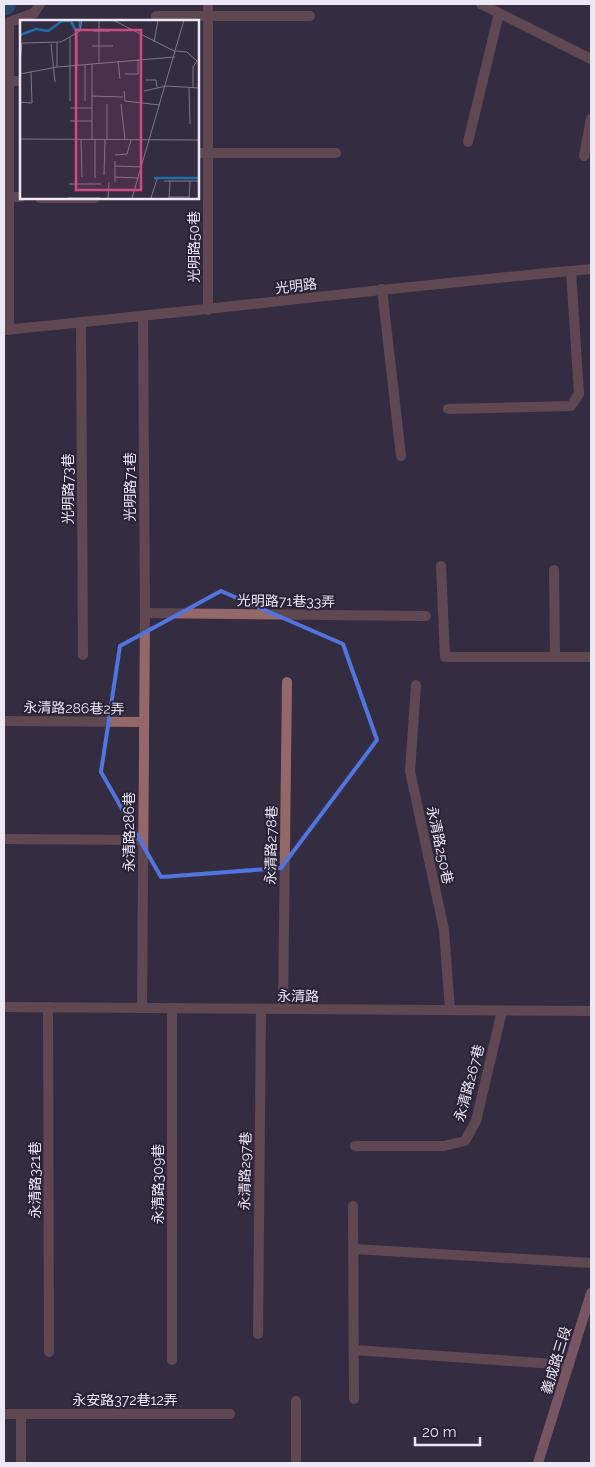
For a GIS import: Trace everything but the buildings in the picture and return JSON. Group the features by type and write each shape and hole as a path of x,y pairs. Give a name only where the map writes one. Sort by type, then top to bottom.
{"street":[{"path":"6,330 9,81 6,23 34,13 40,4"},
{"name":"光明路50巷","path":"208,4 203,153 208,310"},
{"path":"481,4 591,59"},
{"path":"468,142 499,13"},
{"path":"156,16 310,16"},
{"path":"9,81 20,80"},
{"path":"584,156 591,119"},
{"path":"203,153 336,153"},
{"path":"9,197 20,197"},
{"name":"光明路","path":"6,330 208,310 382,289 591,269"},
{"path":"448,410 571,406 580,394 570,271"},
{"path":"382,289 401,456"},
{"name":"光明路71巷","path":"143,316 144,657"},
{"name":"光明路73巷","path":"80,322 83,654"},
{"path":"441,566 445,657 591,657"},
{"path":"554,570 555,657"},
{"name":"光明路71巷33弄","path":"145,613 426,616"},
{"name":"永清路286巷","path":"142,1008 144,657"},
{"name":"永清路278巷","path":"283,1009 286,682"},
{"name":"永清路250巷","path":"416,685 410,771 444,930 450,1010"},
{"name":"永清路286巷2弄","path":"4,721 143,722"},
{"path":"4,839 142,840"},
{"name":"永清路","path":"4,1007 591,1012"},
{"name":"永清路321巷","path":"48,1008 49,1352"},
{"name":"永清路309巷","path":"172,1008 172,1360"},
{"name":"永清路297巷","path":"258,1334 261,1009"},
{"name":"永清路267巷","path":"354,1146 444,1146 465,1141 476,1121 502,1011"},
{"path":"353,1206 354,1399"},
{"path":"354,1248 591,1263"},
{"name":"義成路三段","path":"538,1463 591,1293"},
{"path":"354,1350 568,1365"},
{"path":"296,1401 296,1463"},
{"name":"永安路372巷12弄","path":"4,1414 230,1414"},
{"path":"21,1414 21,1463"}],"highlighted area":[{"path":"221,591 343,644 377,740 281,868 161,877 101,772 120,646"}]}
